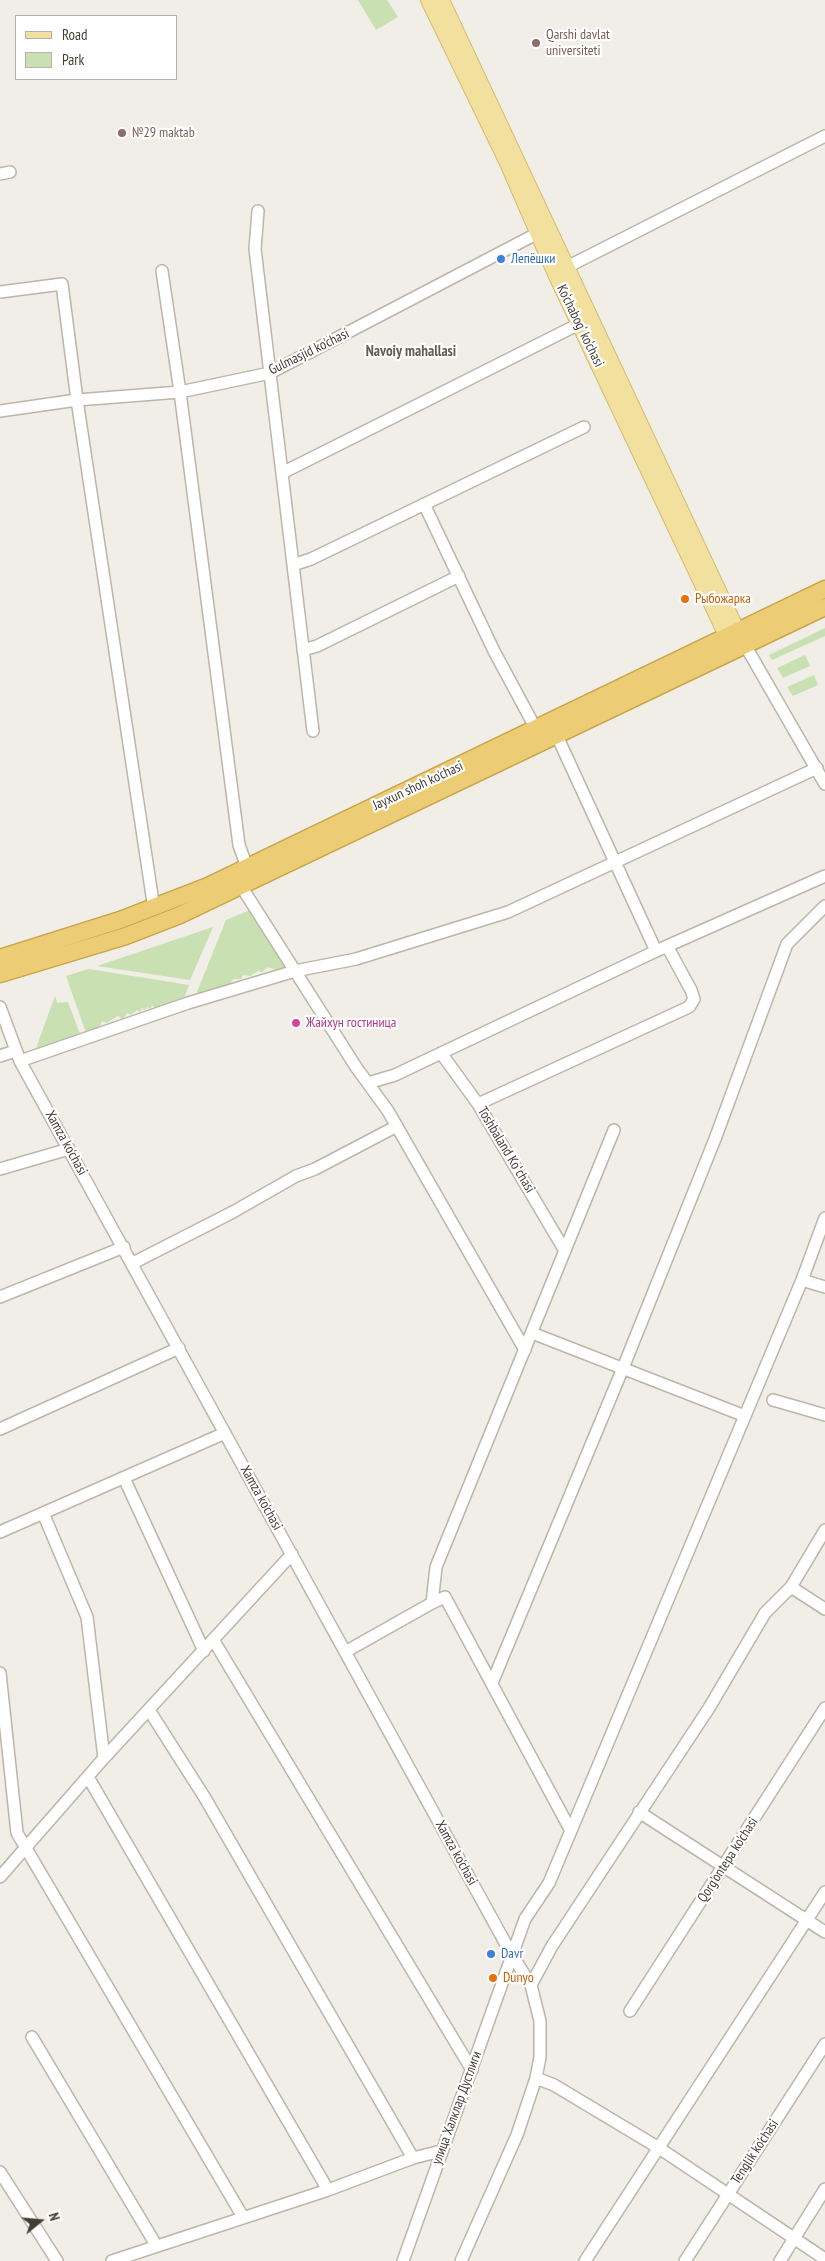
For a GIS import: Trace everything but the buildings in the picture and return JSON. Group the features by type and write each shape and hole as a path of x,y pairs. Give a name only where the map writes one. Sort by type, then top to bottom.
{"highway":[{"name":"Jayxun shoh ko'chasi","path":"0,958 154,908 247,867 536,729 731,632 825,589"},
{"name":"Jayxun shoh ko'chasi","path":"0,974 126,936 241,886 825,607"}],"main road":[{"name":"Ko‘chabog‘ ko‘chasi","path":"428,0 507,163 538,234 562,266 580,324 635,424"},
{"name":"Ko‘chabog‘ ko‘chasi","path":"442,0 562,266 739,648"}],"street":[{"path":"562,266 825,136"},
{"path":"258,212 255,249 313,731"},
{"name":"Gulmasjid ko'chasi","path":"0,411 77,400 180,392 270,373 538,234"},
{"path":"162,271 180,392 239,844 247,867"},
{"path":"0,292 62,284 77,400 154,908"},
{"path":"282,473 580,324"},
{"path":"293,565 310,559 584,427"},
{"path":"424,504 494,651 536,729"},
{"path":"303,650 317,646 459,576"},
{"path":"739,648 817,768 825,784"},
{"path":"478,1104 689,1007 694,999 691,990 662,949 616,863 557,736"},
{"path":"0,1056 18,1056 295,971 356,959 508,912 817,768"},
{"path":"368,1083 395,1074 662,949 825,876"},
{"path":"241,886 397,1126 526,1350"},
{"path":"492,1683 624,1368 715,1139 787,944 825,906"},
{"name":"Xamza ko'chasi","path":"0,1007 18,1056 512,1955 531,1985 540,2021 540,2057 536,2078 517,2135 461,2261"},
{"name":"Toshbaland Koʻchasi","path":"441,1053 478,1104 565,1251"},
{"path":"133,1264 233,1212 296,1176 316,1169 397,1126"},
{"path":"432,1603 436,1567 614,1130"},
{"path":"0,1169 69,1149"},
{"name":"улица Халклар Дустлиги","path":"403,2261 441,2150 472,2070 525,1919 549,1883 802,1280 825,1218"},
{"path":"0,1297 124,1247"},
{"path":"802,1280 825,1287"},
{"path":"532,1332 745,1416"},
{"path":"0,1429 179,1348"},
{"path":"773,1400 825,1415"},
{"path":"0,1532 225,1433"},
{"path":"124,1478 204,1651"},
{"path":"43,1513 87,1617 104,1758"},
{"path":"531,1985 552,1946 709,1708 765,1613 791,1587 825,1530"},
{"path":"0,1877 25,1846 104,1758 214,1641 292,1554"},
{"path":"791,1587 825,1609"},
{"path":"345,1652 445,1597 571,1831"},
{"path":"214,1641 472,2070"},
{"path":"0,1674 17,1832 243,2217"},
{"name":"Qorg'ontepa ko'chasi","path":"630,2011 825,1708"},
{"path":"149,1710 205,1798 413,2158"},
{"path":"88,1777 328,2190"},
{"path":"639,1812 825,1932"},
{"path":"585,2261 825,1892"},
{"path":"32,2037 156,2246"},
{"name":"Tenglik ko'chasi","path":"685,2261 825,2044"},
{"path":"536,2078 554,2085 659,2148 825,2259"},
{"path":"112,2261 328,2190 413,2158 441,2150"},
{"path":"0,2172 57,2261"},
{"path":"780,2261 825,2189"}],"green space":[{"path":"358,0 387,0 398,17 376,30"},
{"path":"825,628 825,636 772,660 769,655"},
{"path":"805,655 810,666 783,678 777,668"},
{"path":"814,675 818,685 793,696 787,687"},
{"path":"250,910 285,962 284,968 278,971 268,967 262,972 258,971 250,976 243,975 241,979 233,979 227,988 202,996 197,992 226,920"},
{"path":"213,927 190,980 97,966"},
{"path":"89,969 189,985 183,1001 157,1010 152,1005 151,1009 147,1007 145,1010 142,1008 140,1012 137,1010 131,1015 127,1013 123,1019 118,1016 107,1023 102,1021 99,1028 86,1033 66,976"},
{"path":"55,996 57,1003 68,1002 80,1034 36,1048"}],"place":[{"name":"Qarshi davlat universiteti","path":"536,43"},
{"name":"№29 maktab","path":"122,133"},
{"name":"Лепёшки","path":"501,259"},
{"name":"Рыбожарка","path":"685,599"},
{"name":"Жайхун гостиница","path":"296,1023"},
{"name":"Davr","path":"491,1954"},
{"name":"Dunyo","path":"493,1978"}],"district":[{"name":"Navoiy mahallasi","path":"411,352"}]}
